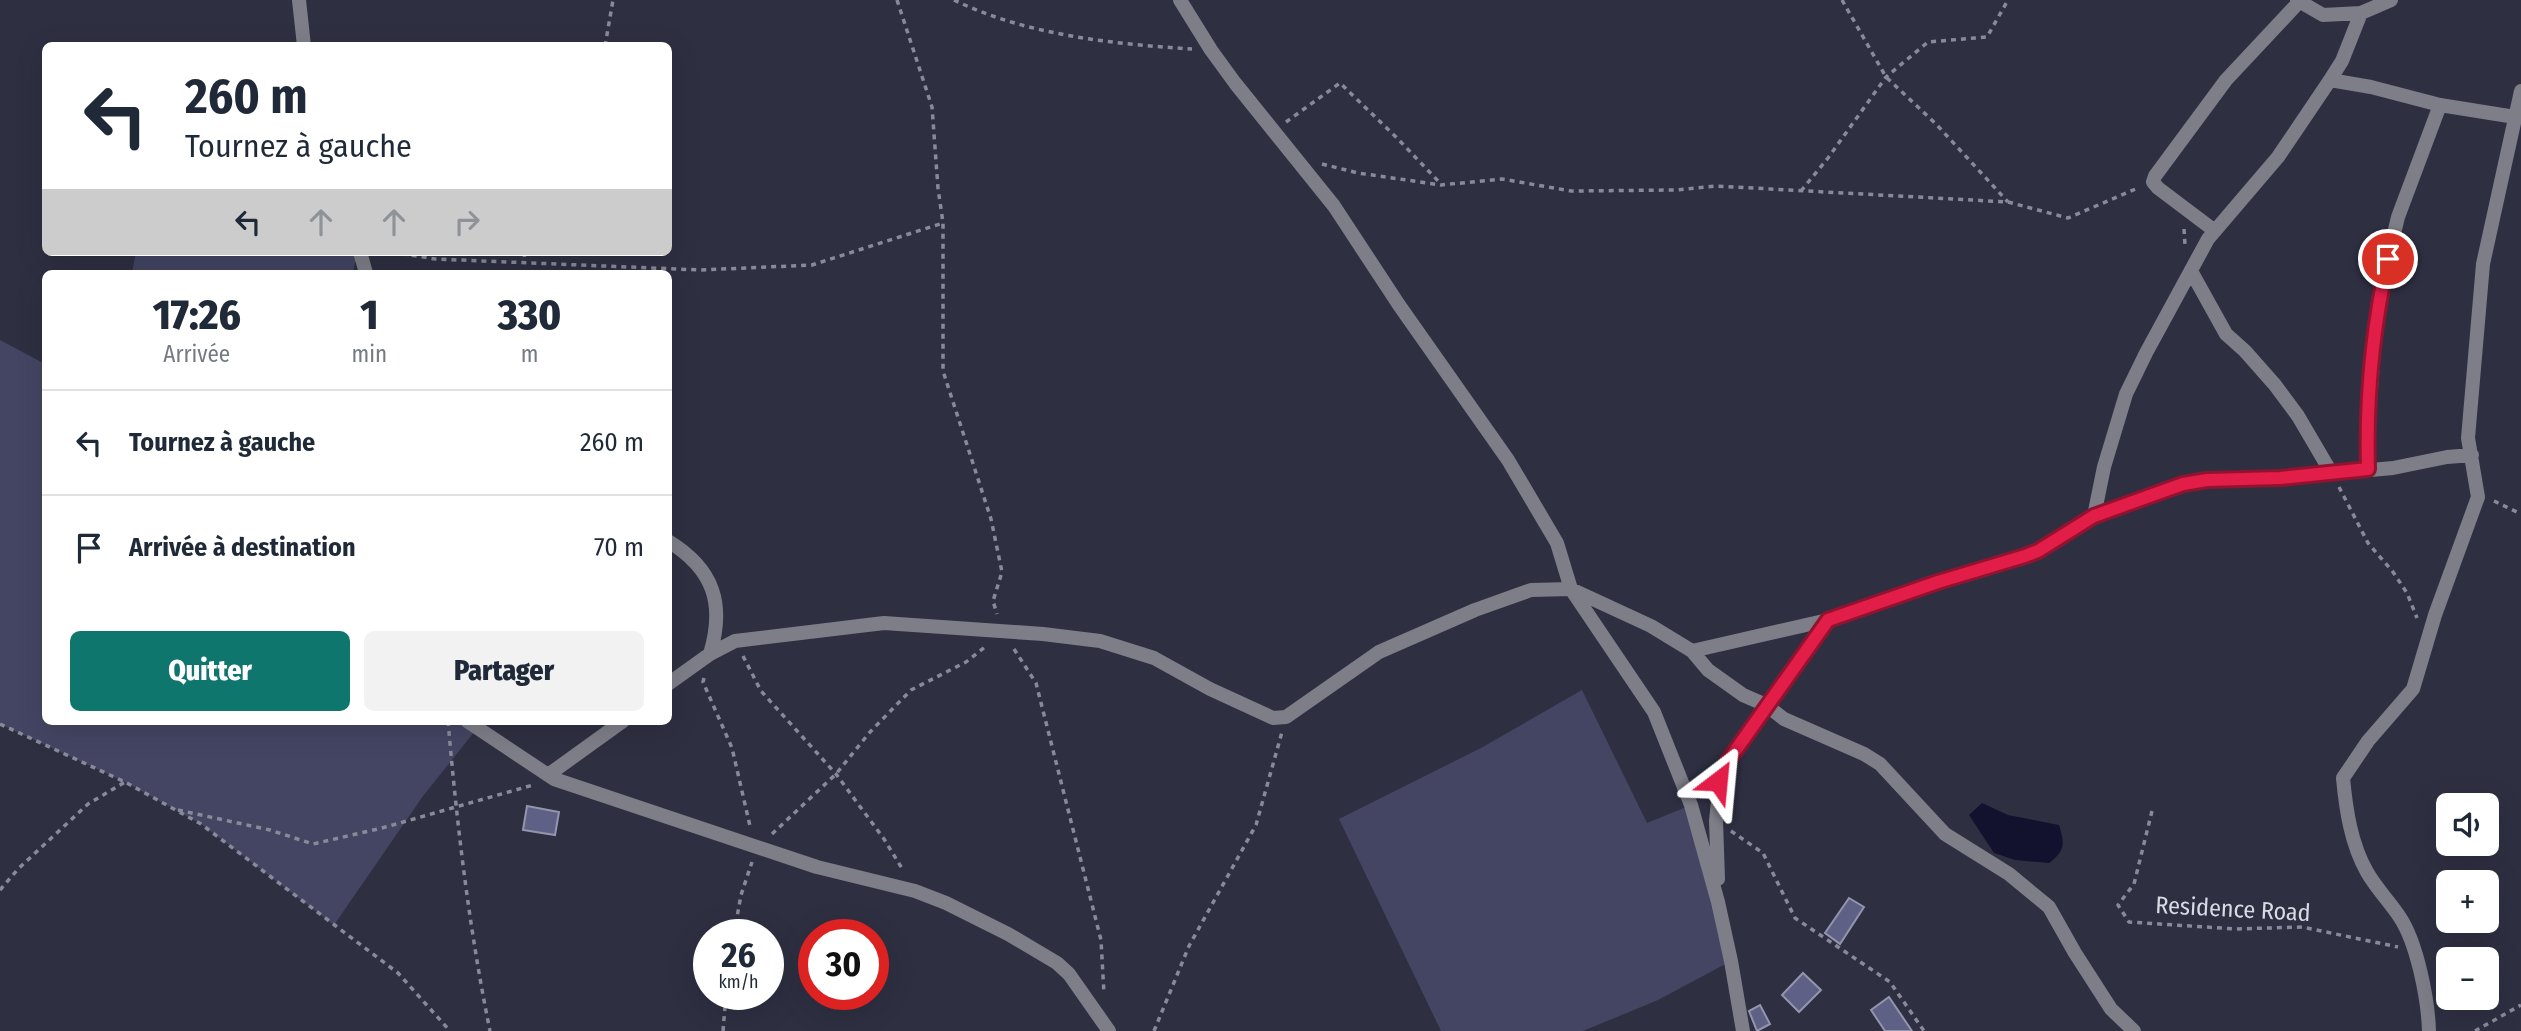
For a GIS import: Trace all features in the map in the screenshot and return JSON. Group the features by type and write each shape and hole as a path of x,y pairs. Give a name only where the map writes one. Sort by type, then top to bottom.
{"street":[{"path":"299,0 304,42"},
{"path":"1180,0 1211,50 1334,206 1520,480 1557,543 1571,589 1654,712 1691,805 1718,902 1742,1031"},
{"path":"2215,231 2153,182 2226,80 2298,1 2323,15 2361,13 2391,0"},
{"path":"2094,516 2104,467 2126,394 2146,352 2207,239 2278,157 2330,80 2342,61 2361,13"},
{"path":"2330,80 2371,87 2440,105 2515,117"},
{"path":"2429,1031 2421,973 2402,919 2367,872 2356,848 2347,815 2343,778 2368,741 2413,689 2478,496 2468,438 2483,264 2521,91"},
{"path":"2368,469 2367,439 2378,301 2398,217 2440,105"},
{"path":"2191,271 2226,334 2245,351 2283,396 2332,474"},
{"path":"1692,651 1828,620 1938,582 2025,556 2038,551 2094,516 2183,484 2207,480 2393,468 2447,457 2473,455"},
{"path":"672,543 690,554 717,601 715,636 710,654"},
{"path":"672,681 710,654 735,641 884,623 1043,634 1100,641 1154,658 1210,689 1273,718 1286,717 1379,652 1475,610 1527,591 1571,589 1651,626 1692,651 1707,670 1743,695 1766,705 1784,719 1864,754 1880,764 1945,834 2009,874 2049,907 2111,1009 2134,1031"},
{"path":"1718,902 1716,821 1721,771 1828,620"},
{"path":"473,725 554,779 817,867 915,891 1008,934 1057,963 1069,974 1108,1028"},
{"path":"548,775 617,725"}],"path":[{"path":"606,42 613,0"},
{"path":"897,0 932,107 943,223 943,370 991,519 1002,572 993,601 1003,632 1036,683 1101,940 1108,1028"},
{"path":"954,0 1046,32 1143,46 1211,50"},
{"path":"1842,0 1886,77 1936,124 2008,202"},
{"path":"1800,192 1886,77 1928,42 1987,37 2008,0"},
{"path":"1273,131 1340,83 1441,185"},
{"path":"1293,156 1359,173 1441,185 1502,179 1571,191 1675,190 1716,186 2008,202 2068,218 2153,182"},
{"path":"2181,205 2187,262 2191,271"},
{"path":"417,256 701,270 812,265 943,223"},
{"path":"524,256 525,262"},
{"path":"2332,474 2368,543 2407,593 2427,643"},
{"path":"2478,496 2521,514"},
{"path":"737,919 741,895 757,848 836,774 870,732 911,690 966,662 1003,632"},
{"path":"735,641 761,691 836,774 884,839 915,891"},
{"path":"710,654 703,682 732,748 757,848"},
{"path":"1154,1031 1189,946 1256,825 1286,717"},
{"path":"0,724 125,782 201,824 398,973 450,1031"},
{"path":"448,725 455,808 474,954 491,1031"},
{"path":"173,808 313,844 455,808 539,783 548,775"},
{"path":"0,890 18,869 88,804 125,782"},
{"name":"Residence Road","path":"2152,811 2134,884 2118,905 2129,922 2236,929 2302,927 2413,951"},
{"path":"1716,821 1763,853 1796,918 1890,982 1924,1031"},
{"path":"2475,1031 2521,1005"},
{"path":"723,1031 725,1010"}],"shaded area":[{"path":"135,256 356,256 354,270 133,270"},
{"path":"0,340 42,362 42,725 480,725 423,796 334,925 201,824 125,782 0,724"},
{"path":"1582,690 1647,823 1691,805 1731,961 1658,1000 1583,1031 1441,1031 1339,819 1481,748"},
{"path":"1982,803 2008,815 2059,825 2063,842 2061,851 2049,863 2015,860 1994,853 1969,815"}],"building":[{"path":"527,806 559,812 555,835 523,830"},
{"path":"1849,898 1864,907 1840,944 1825,933"},
{"path":"1803,973 1821,990 1799,1012 1782,995"},
{"path":"1889,997 1912,1031 1885,1031 1871,1010"},
{"path":"1760,1005 1770,1024 1757,1031 1749,1011"}],"route":[{"path":"1718,781 1721,771 1766,705 1828,620 1938,582 2025,556 2038,551 2094,516 2183,484 2368,469 2367,439 2378,301 2388,259"}]}
